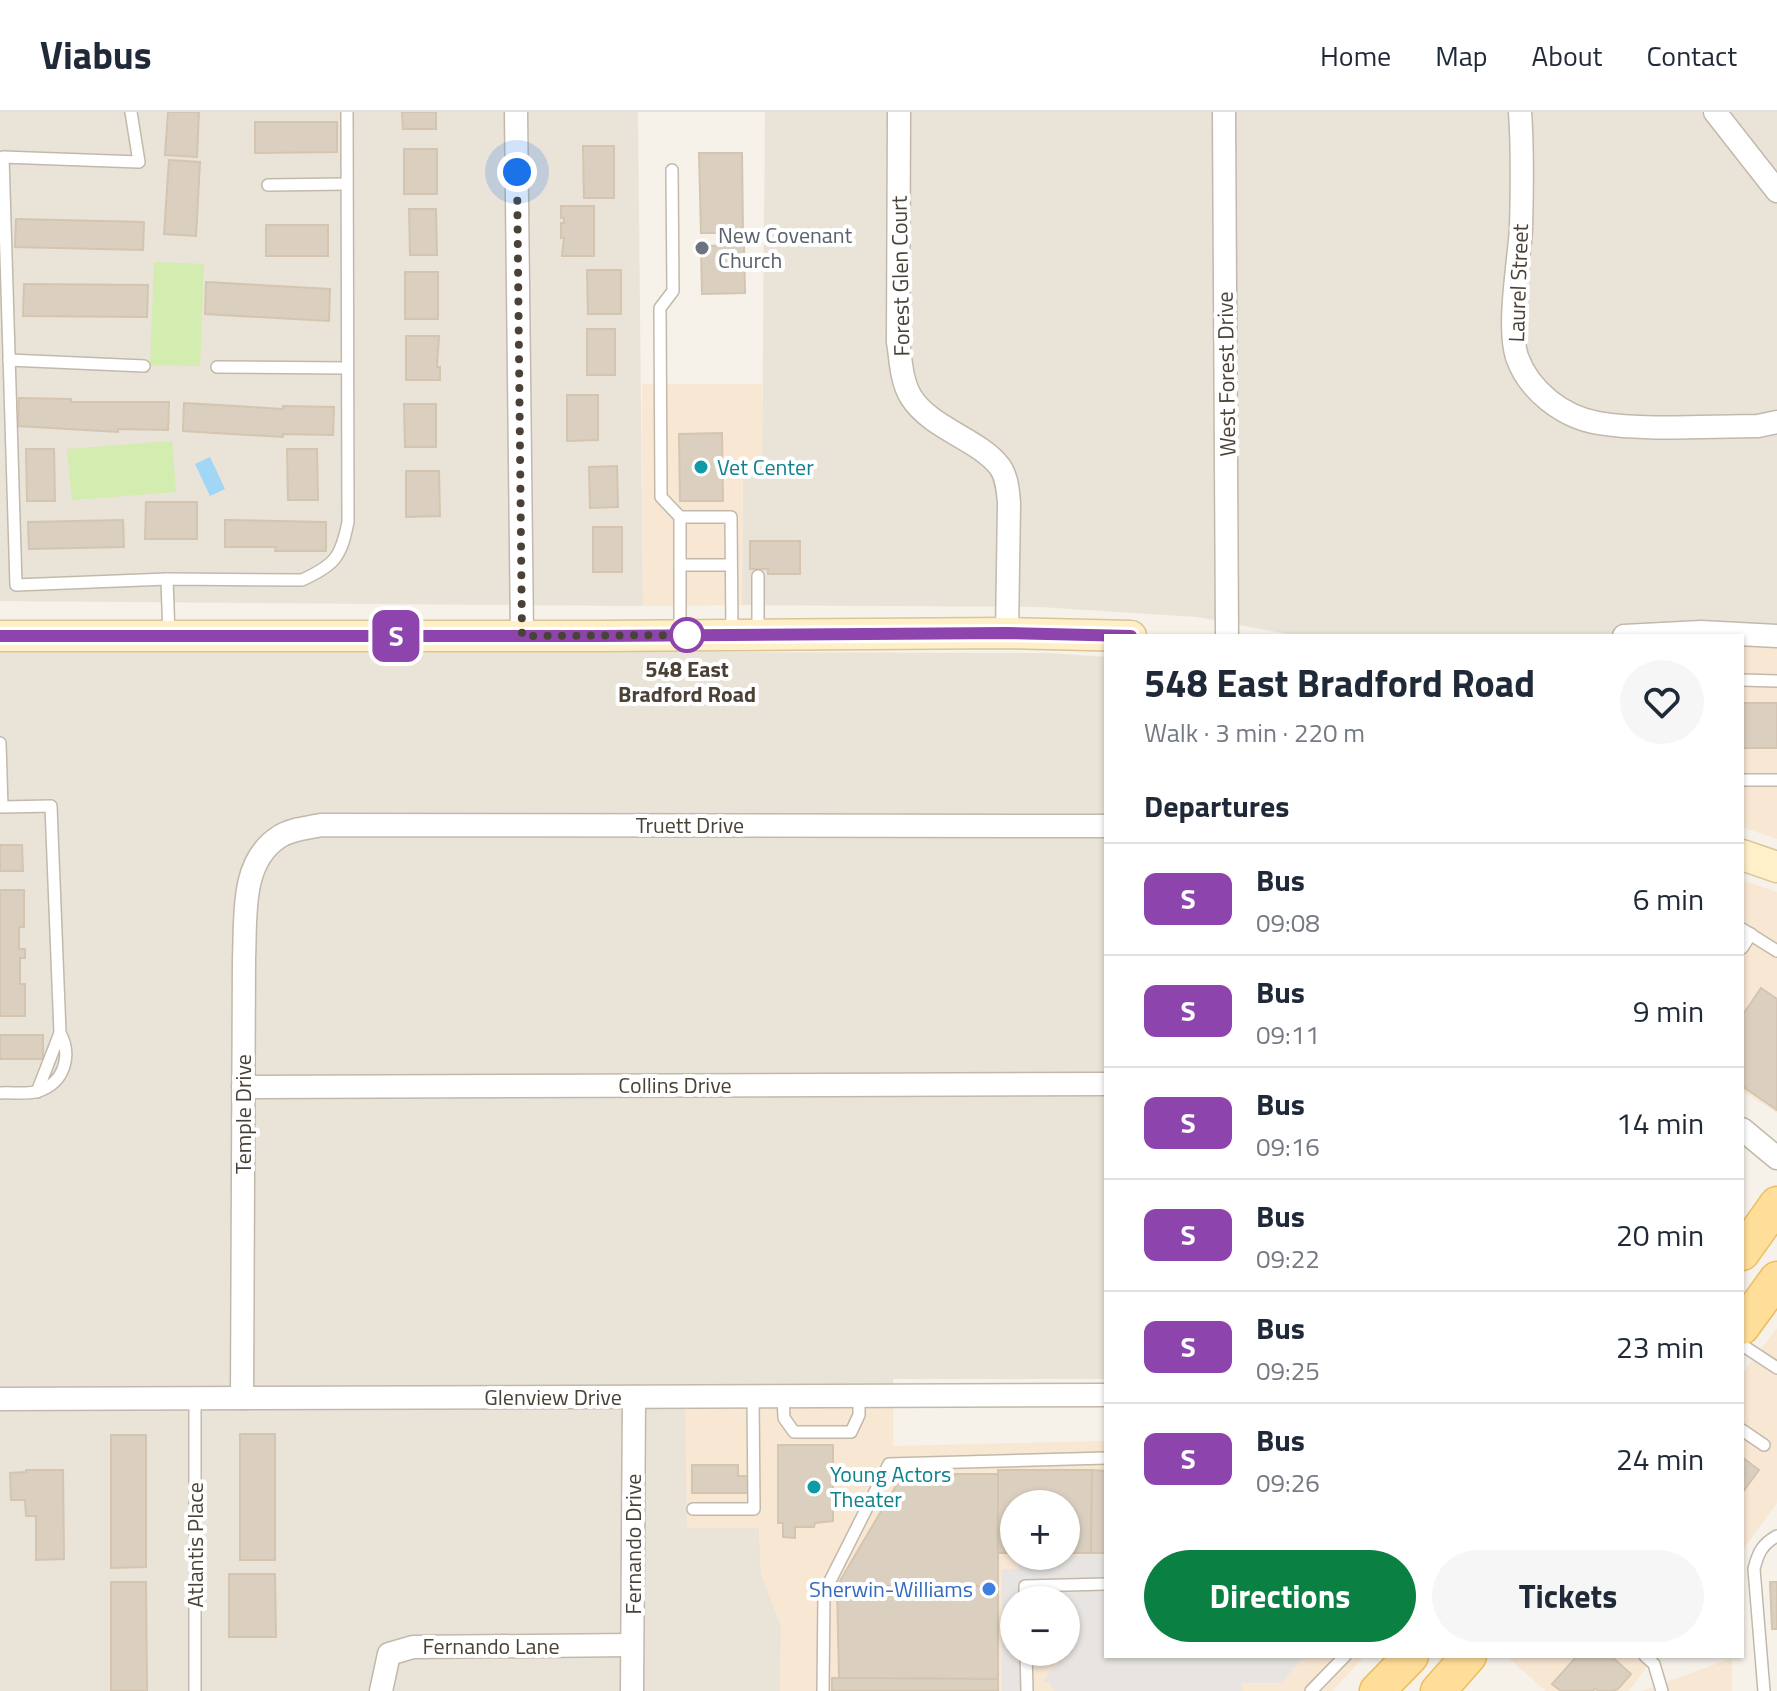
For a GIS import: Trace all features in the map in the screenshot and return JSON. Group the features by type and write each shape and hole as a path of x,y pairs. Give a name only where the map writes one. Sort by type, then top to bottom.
{"main road":[{"path":"1744,1250 1777,1204"},
{"path":"1744,1324 1777,1279"},
{"path":"1377,1691 1409,1658"},
{"path":"1438,1691 1467,1658"}],"street":[{"path":"516,112 522,636"},
{"name":"Forest Glen Court","path":"899,112 898,342 903,372 913,400 927,415 988,456 1000,467 1007,482 1007,633"},
{"name":"West Forest Drive","path":"1224,112 1227,634"},
{"name":"Laurel Street","path":"1520,112 1521,228 1514,329 1516,353 1526,377 1568,415 1599,423 1758,426 1777,422"},
{"path":"1715,112 1773,178"},
{"path":"0,636 1007,633 1104,635"},
{"path":"1744,635 1777,636"},
{"name":"Truett Drive","path":"276,838 321,825 1104,826"},
{"name":"Temple Drive","path":"242,1398 244,958 248,886 255,863 276,838"},
{"path":"1744,856 1777,867"},
{"name":"Collins Drive","path":"243,1087 1104,1084"},
{"path":"1744,1131 1777,1158"},
{"name":"Glenview Drive","path":"0,1399 1104,1395"},
{"name":"Fernando Drive","path":"632,1691 634,1397"},
{"name":"Fernando Lane","path":"381,1691 389,1654 413,1647 632,1645"}],"lane":[{"path":"131,112 139,162 3,157 16,585 167,579 302,580 320,572 339,555 348,522 347,112"},
{"path":"672,170 673,291 660,308 661,497 680,517 680,636"},
{"path":"268,185 347,184"},
{"path":"9,360 144,366"},
{"path":"217,367 346,368"},
{"path":"680,517 731,517 731,565 745,634"},
{"path":"680,565 731,565"},
{"path":"745,634 758,576"},
{"path":"167,579 169,636"},
{"path":"1744,680 1777,681"},
{"path":"0,743 2,807 51,806 60,1033 37,1092"},
{"path":"1744,780 1777,780"},
{"path":"1746,932 1777,951"},
{"path":"0,1093 37,1092 50,1085 65,1070 67,1046 60,1033"},
{"path":"1744,1346 1777,1368"},
{"path":"693,1509 754,1509 753,1396"},
{"path":"783,1396 784,1418 794,1432 851,1432 859,1415 859,1396"},
{"name":"Atlantis Place","path":"195,1398 195,1691"},
{"path":"1744,1431 1764,1445"},
{"path":"823,1691 824,1593 889,1464 1104,1458"},
{"path":"1764,1691 1754,1569 1757,1554 1777,1536"},
{"path":"1025,1586 1104,1584"},
{"path":"1311,1691 1343,1658"},
{"path":"1647,1658 1654,1664 1662,1691"},
{"path":"1026,1666 1027,1691"}],"shaded area":[{"path":"0,112 638,112 643,606 0,601"},
{"path":"765,112 1777,112 1777,644 1744,634 1286,634 1197,617 1040,607 742,605 743,465 762,464"},
{"path":"642,384 762,384 762,465 743,465 742,605 643,606"},
{"path":"1744,643 1777,644 1777,839 1744,828"},
{"path":"0,650 1048,653 1104,657 1104,1379 893,1379 893,1407 687,1528 759,1528 761,1573 781,1627 780,1691 0,1691"},
{"path":"1744,881 1777,892 1777,1113 1744,1092"},
{"path":"1777,1328 1777,1503 1744,1548 1744,1371"},
{"path":"893,1404 893,1446 1104,1441 1104,1658 1363,1658 1332,1691 780,1691 781,1627 761,1573 759,1528 687,1528 685,1405"},
{"path":"1104,1554 1104,1658 1303,1658 1281,1683 1240,1683 1243,1691 1055,1691 1049,1682 1042,1682 1055,1666 1080,1666 1080,1586 1002,1586 1002,1570 1080,1570 1080,1555"},
{"path":"1508,1658 1654,1658 1629,1691 1546,1691"},
{"path":"1732,1658 1732,1691 1642,1691"},
{"path":"1002,1666 1026,1666 1027,1691 1002,1691"}],"green space":[{"path":"154,262 204,264 200,366 150,365"},
{"path":"172,441 176,492 72,500 67,449"}],"water":[{"path":"210,457 225,489 210,496 195,464"}],"building":[{"path":"168,112 199,112 197,157 165,155"},
{"path":"402,112 436,112 436,129 403,129"},
{"path":"255,122 337,122 337,152 255,153"},
{"path":"583,146 614,146 614,198 584,198"},
{"path":"404,149 437,149 437,194 404,194"},
{"path":"699,153 742,153 743,233 701,233"},
{"path":"169,160 200,162 196,236 164,234"},
{"path":"561,206 594,206 594,256 562,256 564,238 561,238 561,223 564,223 564,218 561,218"},
{"path":"409,209 436,209 437,255 410,255"},
{"path":"16,219 144,222 143,250 15,247"},
{"path":"266,225 328,225 328,256 266,256"},
{"path":"744,245 745,293 702,294 701,246"},
{"path":"587,270 621,270 621,314 588,314"},
{"path":"405,272 438,272 438,319 405,319"},
{"path":"206,282 330,289 329,321 205,314"},
{"path":"24,284 148,285 147,317 23,316"},
{"path":"587,329 615,329 615,375 587,375"},
{"path":"406,336 439,336 437,367 440,367 440,380 406,380"},
{"path":"567,395 598,395 598,440 567,441"},
{"path":"19,398 71,399 71,402 169,402 168,430 118,429 118,432 18,426"},
{"path":"184,403 283,409 283,406 334,407 333,435 283,434 283,437 183,431"},
{"path":"404,404 436,404 436,447 405,447"},
{"name":"Vet Center","path":"722,433 723,501 680,501 679,434"},
{"path":"26,449 54,449 55,501 27,501"},
{"path":"287,449 317,449 318,500 288,500"},
{"path":"617,466 618,507 590,508 589,467"},
{"path":"406,471 439,471 440,516 406,517"},
{"path":"146,502 197,502 197,539 145,539"},
{"path":"123,520 124,547 29,549 28,522"},
{"path":"225,520 326,522 326,551 225,547"},
{"path":"593,527 622,527 622,572 593,572"},
{"path":"750,541 800,541 800,574 768,574 768,569 750,569"},
{"path":"1744,703 1777,703 1777,748 1744,748"},
{"path":"0,845 22,845 23,871 0,871"},
{"path":"0,890 24,890 24,927 19,927 19,949 25,949 25,958 20,958 20,984 25,984 25,1016 0,1016"},
{"path":"1761,988 1777,999 1777,1110 1744,1087 1744,1013"},
{"path":"0,1035 43,1035 43,1059 0,1059"},
{"path":"240,1434 275,1434 275,1560 240,1560"},
{"path":"111,1435 146,1435 146,1567 111,1568"},
{"path":"778,1445 833,1445 833,1521 815,1523 814,1527 795,1527 795,1538 783,1537 783,1523 778,1523"},
{"path":"1744,1459 1759,1470 1744,1490"},
{"path":"692,1465 738,1465 738,1476 748,1476 748,1493 692,1493"},
{"path":"63,1470 64,1559 36,1560 36,1516 26,1516 25,1500 11,1500 10,1473"},
{"path":"998,1470 1092,1470 1091,1553 1080,1553 1080,1490 1000,1490 998,1553"},
{"path":"1092,1470 1104,1471 1104,1553 1091,1553"},
{"path":"903,1474 998,1474 998,1586 837,1586"},
{"path":"229,1574 275,1574 276,1637 229,1637"},
{"path":"111,1582 146,1582 147,1691 111,1691"},
{"path":"1770,1582 1777,1582 1777,1629 1772,1629"},
{"path":"837,1586 998,1586 998,1679 839,1678"},
{"path":"1575,1658 1613,1658 1631,1674 1613,1691 1598,1691 1595,1688 1593,1691 1561,1691 1552,1684"},
{"path":"832,1678 998,1679 998,1691 832,1691"}],"bus line":[{"name":"S","path":"0,636 1104,634"}],"place":[{"name":"New Covenant Church","path":"702,248"},
{"name":"Vet Center","path":"701,467"},
{"name":"548 East Bradford Road","path":"687,635"},
{"name":"Young Actors Theater","path":"814,1487"},
{"name":"Sherwin-Williams","path":"989,1589"}],"route":[{"path":"517,172 522,636 687,635"}]}
